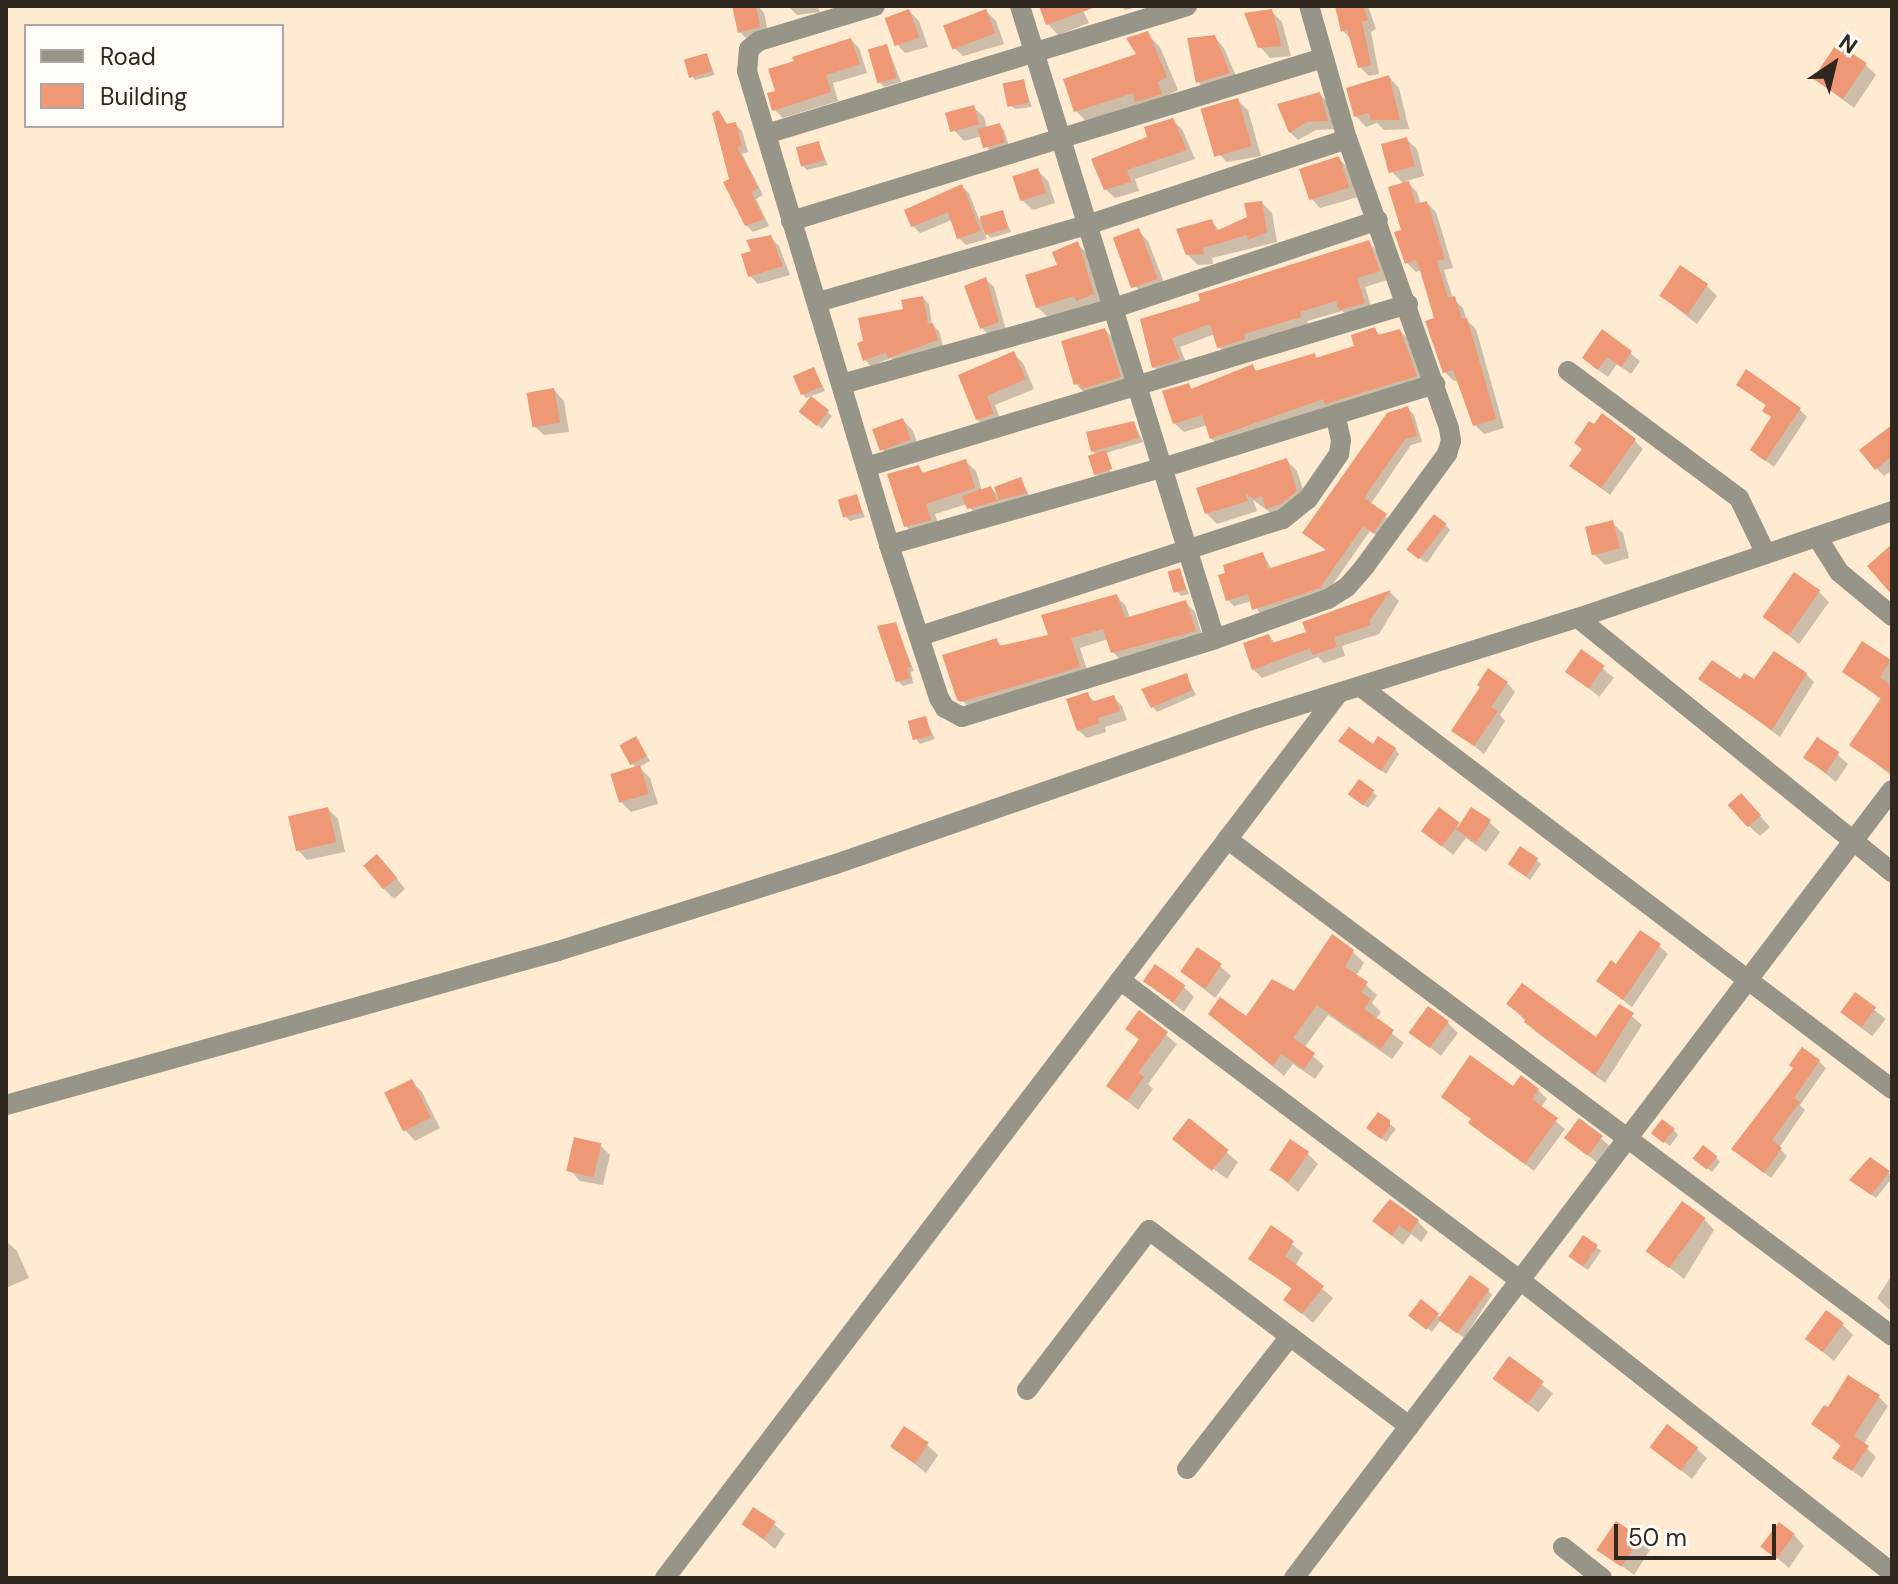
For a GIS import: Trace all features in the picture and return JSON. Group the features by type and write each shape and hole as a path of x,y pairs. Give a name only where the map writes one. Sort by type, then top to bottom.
{"street":[{"path":"875,6 752,45 746,58 747,71 889,545 939,698 945,708 962,717 1215,639 1328,599 1347,587 1447,454 1451,441 1449,428 1408,304 1347,139 1309,6"},
{"path":"1020,6 1215,639"},
{"path":"766,134 1187,6"},
{"path":"791,221 1323,58"},
{"path":"818,302 1087,225 1347,139"},
{"path":"842,384 1114,308 1378,220"},
{"path":"866,467 1408,304"},
{"path":"1568,371 1727,488 1752,520 1766,554"},
{"path":"889,545 1162,468 1435,384"},
{"path":"920,636 1283,519 1298,509 1339,454 1341,440 1335,415"},
{"path":"6,1105 558,951 833,865 1245,722 1578,618 1892,511"},
{"path":"1817,537 1839,572 1892,616"},
{"path":"1578,618 1852,843 1892,872"},
{"path":"1361,687 1746,982 1892,1089"},
{"path":"665,1578 1338,694"},
{"path":"1294,1578 1892,790"},
{"path":"1227,839 1892,1336"},
{"path":"1120,980 1520,1280 1892,1573"},
{"path":"1027,1390 1149,1230 1409,1426"},
{"path":"1187,1469 1290,1336"},
{"path":"1563,1547 1602,1578"}],"building":[{"path":"732,6 756,6 760,27 738,33"},
{"path":"1039,6 1093,6 1093,8 1046,25"},
{"path":"1335,6 1363,6 1368,20 1362,22 1371,65 1358,68 1347,29 1341,32"},
{"path":"909,9 919,37 895,46 885,18"},
{"path":"986,9 995,33 952,50 943,25"},
{"path":"1272,9 1282,46 1258,48 1244,13"},
{"path":"1148,31 1167,77 1157,82 1162,94 1135,102 1133,93 1074,112 1063,79 1136,54 1126,38"},
{"path":"1215,35 1230,73 1196,83 1187,38"},
{"path":"851,38 860,64 826,75 831,92 772,111 767,93 775,91 768,69 794,61 792,57"},
{"path":"1837,43 1867,63 1843,99 1813,79"},
{"path":"887,44 897,78 877,83 868,50"},
{"path":"707,53 712,71 689,78 684,60"},
{"path":"1389,75 1400,120 1371,120 1369,113 1354,117 1346,88"},
{"path":"1024,79 1029,102 1007,107 1002,84"},
{"path":"1320,92 1328,121 1307,122 1289,133 1277,104"},
{"path":"1238,98 1252,146 1214,157 1201,109"},
{"path":"974,105 979,124 950,132 945,113"},
{"path":"719,110 726,124 736,122 742,146 737,147 758,188 751,192 764,219 745,226 723,182 729,179 712,113"},
{"path":"1173,118 1187,150 1127,170 1131,182 1104,190 1091,159 1147,137 1144,127"},
{"path":"1000,123 1005,142 983,148 978,129"},
{"path":"1407,137 1415,166 1389,173 1381,144"},
{"path":"819,141 824,160 801,167 796,147"},
{"path":"1339,156 1349,187 1309,200 1299,169"},
{"path":"1038,168 1046,193 1020,201 1012,176"},
{"path":"1409,181 1416,204 1427,201 1445,259 1437,261 1448,298 1455,296 1462,319 1467,318 1496,419 1473,426 1453,370 1443,373 1425,321 1434,318 1419,267 1415,260 1405,264 1394,232 1401,230 1388,187"},
{"path":"962,184 981,231 957,239 948,212 911,227 904,210"},
{"path":"1262,201 1267,232 1248,240 1247,235 1203,248 1204,254 1186,255 1176,229 1212,219 1216,231 1247,217 1244,203"},
{"path":"1003,210 1008,228 985,235 980,217"},
{"path":"1139,228 1157,279 1131,288 1113,238"},
{"path":"771,235 783,266 748,277 741,254 751,251 746,240"},
{"path":"1369,240 1380,271 1357,278 1365,303 1339,310 1336,301 1300,312 1301,317 1244,334 1245,339 1217,348 1210,324 1172,338 1180,359 1152,368 1140,319 1200,301 1198,294"},
{"path":"1078,241 1094,294 1076,301 1074,296 1036,308 1025,275 1057,265 1052,252"},
{"path":"1680,265 1708,284 1687,315 1659,296"},
{"path":"986,277 999,322 980,329 964,286"},
{"path":"923,296 928,324 933,323 938,340 888,358 886,352 863,361 857,343 863,341 858,318 903,309 901,300"},
{"path":"1375,327 1378,335 1400,329 1417,376 1325,404 1323,399 1210,439 1202,415 1173,424 1162,391 1189,383 1191,389 1253,364 1255,371 1315,353 1316,358 1354,346 1351,335"},
{"path":"1105,328 1121,377 1081,389 1079,383 1074,385 1061,341"},
{"path":"1602,329 1632,351 1621,367 1607,357 1598,370 1582,358"},
{"path":"1014,351 1026,379 987,396 994,414 976,420 958,375"},
{"path":"814,367 822,386 801,395 793,376"},
{"path":"1746,369 1801,408 1765,461 1750,450 1771,417 1762,411 1766,405 1736,385"},
{"path":"554,388 560,422 533,427 526,393"},
{"path":"811,396 829,410 817,426 799,412"},
{"path":"1408,406 1417,436 1405,439 1364,498 1387,514 1373,533 1363,526 1320,588 1252,610 1248,594 1226,601 1218,575 1225,573 1223,565 1263,552 1268,569 1326,550 1302,533 1387,413"},
{"path":"1602,413 1636,439 1601,488 1569,466 1582,449 1574,443 1589,421 1594,424"},
{"path":"903,418 911,440 880,451 872,429"},
{"path":"1134,421 1139,438 1091,452 1086,432"},
{"path":"1892,425 1892,456 1875,470 1859,450"},
{"path":"1106,450 1112,469 1094,475 1088,456"},
{"path":"1287,458 1297,491 1281,504 1266,509 1262,496 1254,499 1245,493 1248,501 1205,514 1196,488"},
{"path":"966,459 975,488 926,504 931,520 904,527 887,474 919,465 922,473"},
{"path":"1021,477 1027,493 999,500 994,487"},
{"path":"991,486 997,501 967,509 962,496"},
{"path":"857,494 862,512 843,518 838,500"},
{"path":"1434,514 1447,524 1419,559 1406,549"},
{"path":"1613,520 1620,548 1592,555 1585,527"},
{"path":"1892,544 1892,595 1867,566"},
{"path":"1180,568 1186,589 1174,593 1168,572"},
{"path":"1794,572 1820,590 1789,635 1762,617"},
{"path":"1391,590 1369,621 1371,625 1334,637 1337,647 1313,655 1310,648 1252,670 1243,643 1269,634 1272,643 1306,632 1302,622"},
{"path":"1117,594 1125,618 1186,600 1196,631 1111,653 1103,629 1071,638 1080,667 961,702 957,700 942,655 997,638 999,646 1048,635 1041,615"},
{"path":"896,622 911,667 907,668 910,678 896,682 877,626"},
{"path":"1862,641 1891,660 1880,677 1890,685 1892,682 1892,774 1849,745 1881,698 1842,672"},
{"path":"1581,649 1605,666 1589,689 1565,672"},
{"path":"1774,651 1807,673 1772,730 1698,679 1712,660 1740,679 1744,673 1754,679"},
{"path":"1488,668 1508,682 1491,707 1498,711 1474,746 1451,731 1480,687 1477,685"},
{"path":"1187,673 1192,690 1151,708 1141,689"},
{"path":"1088,692 1091,702 1114,695 1120,711 1098,718 1099,723 1077,731 1066,699"},
{"path":"926,716 931,735 913,740 908,721"},
{"path":"1349,727 1373,744 1378,736 1396,748 1381,771 1338,741"},
{"path":"636,736 647,756 631,765 619,745"},
{"path":"1817,737 1839,752 1825,773 1803,758"},
{"path":"640,765 649,794 619,803 610,774"},
{"path":"1359,779 1374,790 1363,806 1348,794"},
{"path":"1741,793 1761,815 1748,827 1728,805"},
{"path":"328,807 336,842 296,851 288,816"},
{"path":"1439,807 1460,823 1442,847 1421,831"},
{"path":"1471,807 1491,820 1476,843 1456,830"},
{"path":"1520,846 1538,858 1526,877 1508,864"},
{"path":"377,854 397,878 383,889 363,866"},
{"path":"1640,930 1661,944 1623,1000 1596,981 1611,960 1616,964"},
{"path":"1332,934 1354,950 1345,967 1368,982 1361,992 1371,999 1364,1009 1394,1030 1381,1049 1317,1005 1293,1038 1315,1053 1304,1069 1281,1054 1273,1066 1208,1014 1220,997 1246,1016 1272,979 1294,991"},
{"path":"1197,947 1222,964 1205,989 1180,972"},
{"path":"1155,964 1185,985 1173,1002 1143,981"},
{"path":"1522,983 1596,1037 1619,1004 1634,1013 1595,1075 1524,1022 1526,1019 1506,1004"},
{"path":"1855,992 1876,1007 1861,1028 1840,1012"},
{"path":"1428,1006 1449,1021 1430,1048 1409,1033"},
{"path":"1139,1010 1168,1032 1138,1073 1144,1077 1127,1101 1106,1086 1139,1039 1125,1029"},
{"path":"1802,1047 1820,1060 1794,1098 1800,1102 1772,1140 1782,1148 1764,1173 1731,1149 1793,1068 1789,1065"},
{"path":"1470,1055 1513,1086 1521,1075 1539,1089 1532,1099 1558,1118 1525,1164 1468,1123 1471,1119 1441,1097"},
{"path":"412,1079 431,1118 403,1131 384,1093"},
{"path":"1378,1112 1390,1120 1390,1127 1381,1139 1366,1128"},
{"path":"1189,1118 1229,1150 1212,1171 1172,1139"},
{"path":"1579,1118 1603,1136 1588,1156 1564,1138"},
{"path":"1662,1119 1675,1129 1664,1143 1651,1133"},
{"path":"574,1137 601,1143 593,1177 566,1171"},
{"path":"1290,1139 1309,1152 1288,1183 1269,1170"},
{"path":"1703,1145 1717,1156 1707,1169 1693,1158"},
{"path":"1870,1157 1890,1171 1871,1195 1849,1180"},
{"path":"1390,1199 1419,1220 1410,1233 1399,1225 1392,1236 1372,1221"},
{"path":"1682,1201 1705,1218 1669,1268 1646,1251"},
{"path":"1271,1225 1294,1241 1285,1256 1324,1286 1302,1314 1283,1300 1292,1288 1248,1259"},
{"path":"1583,1235 1598,1245 1583,1267 1568,1257"},
{"path":"1470,1275 1489,1289 1457,1334 1438,1319"},
{"path":"1421,1299 1439,1313 1426,1330 1408,1316"},
{"path":"1826,1310 1844,1323 1823,1352 1805,1339"},
{"path":"1509,1356 1544,1381 1527,1404 1493,1379"},
{"path":"1848,1375 1880,1395 1854,1436 1869,1446 1852,1471 1832,1458 1841,1445 1811,1424 1824,1405 1828,1407"},
{"path":"1667,1424 1698,1447 1681,1471 1650,1447"},
{"path":"904,1426 929,1443 915,1464 890,1447"},
{"path":"753,1507 776,1522 764,1539 742,1525"},
{"path":"1616,1521 1641,1538 1621,1567 1596,1550"},
{"path":"1779,1522 1795,1534 1776,1559 1760,1547"}]}
